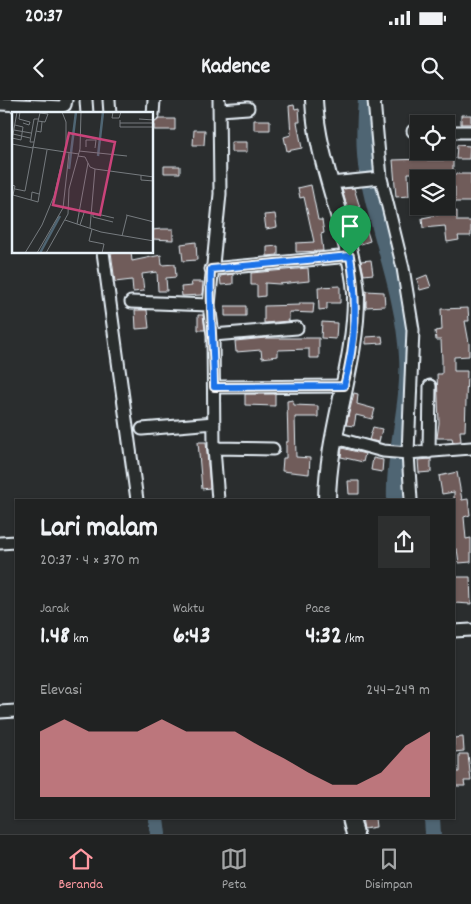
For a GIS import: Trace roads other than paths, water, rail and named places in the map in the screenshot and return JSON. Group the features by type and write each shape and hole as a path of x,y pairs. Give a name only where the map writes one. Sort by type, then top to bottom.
{"main road":[{"path":"314,100 317,124 350,256 356,291 355,324 344,386 332,437 328,499"},
{"path":"351,819 355,834"}],"street":[{"path":"0,104 61,107 65,106 66,100"},
{"path":"374,100 378,178 403,268 413,330 406,452 411,499"},
{"path":"218,499 214,448 214,335 209,305 211,269 220,194 219,105 248,108"},
{"path":"455,132 471,132"},
{"path":"331,183 378,178"},
{"path":"102,254 137,499"},
{"path":"211,269 350,256"},
{"path":"131,302 209,305"},
{"path":"214,335 296,328"},
{"path":"214,387 344,386"},
{"path":"429,452 430,386"},
{"path":"142,429 214,423"},
{"path":"332,437 383,451 429,452 471,448"},
{"path":"214,448 273,449"},
{"path":"0,543 15,542"},
{"path":"455,631 471,630"},
{"path":"0,712 15,711"}],"waterway":[{"path":"366,100 364,136 367,172 401,310 407,357 406,393 396,464 395,499"},
{"path":"156,819 158,834"},
{"path":"432,819 433,834"}]}
